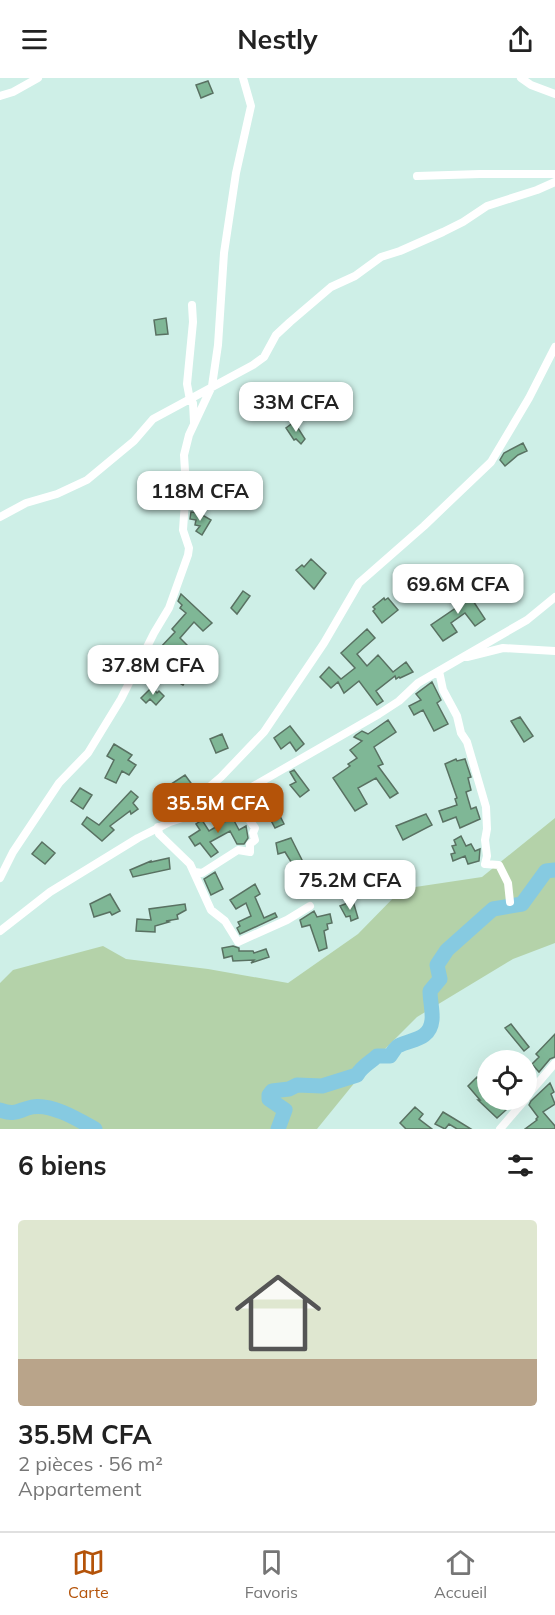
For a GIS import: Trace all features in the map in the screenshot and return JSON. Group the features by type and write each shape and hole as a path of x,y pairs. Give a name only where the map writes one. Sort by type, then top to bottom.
{"street":[{"path":"0,96 13,92 38,78"},
{"path":"0,878 13,852 59,783 81,762 122,699 154,633 170,608 189,548 183,530 186,487 183,463 189,435 212,386 218,345 224,253 236,173 250,106 243,78"},
{"path":"521,78 531,85 555,94"},
{"path":"417,176 555,174"},
{"path":"0,517 26,503 57,494 87,480 134,441 153,420 212,386 253,366 264,357 276,335 331,287 355,276 381,257 443,232 487,206 555,182"},
{"path":"192,304 194,322 187,377 190,400 193,403 194,422"},
{"path":"170,822 178,812 221,777 264,732 324,643 359,583 424,526 491,462 529,398 555,347"},
{"path":"0,931 50,892 158,827 216,807 379,714 399,701 418,683 527,620 555,597"},
{"path":"463,657 503,648 555,651"},
{"path":"440,671 443,690 457,716 461,733 467,742 486,807 485,864 499,865 508,883 510,903"},
{"path":"195,872 202,873 238,850 250,852 250,844 255,840 253,833 255,828 246,815 233,808 232,798"},
{"path":"158,827 159,834 181,854 195,872 211,910 225,921 238,942 287,920 310,906"},
{"path":"537,1085 555,1063"},
{"path":"500,1129 516,1110"}],"green space":[{"path":"555,818 555,943 513,959 417,1017 369,1065 317,1129 0,1129 0,983 13,970 103,946 126,959 208,969 288,983 358,934 402,889 482,877"}],"building":[{"path":"208,81 213,93 201,98 196,85"},
{"path":"166,318 168,334 156,335 154,320"},
{"path":"294,422 305,439 301,444 296,439 294,440 286,428"},
{"path":"523,443 527,451 505,466 500,460 504,453"},
{"path":"192,474 216,479 213,486 192,483"},
{"path":"191,512 199,513 211,520 202,535 196,531 200,526 195,525 196,520 190,519"},
{"path":"311,559 326,573 314,589 296,570 302,565 304,567"},
{"path":"462,584 485,619 475,626 465,613 451,623 457,632 443,641 431,625 463,603 454,590"},
{"path":"243,591 250,596 237,614 231,608"},
{"path":"181,594 212,623 203,631 194,622 180,638 200,658 186,676 188,677 183,685 171,678 156,663 163,656 158,650 175,632 172,629 186,613 180,608 182,605 178,601"},
{"path":"384,598 385,600 388,598 398,610 382,623 373,611 375,609 373,607"},
{"path":"367,629 375,638 357,654 367,666 378,655 393,672 406,662 413,672 396,679 395,676 376,691 383,701 377,705 359,681 344,693 338,682 331,688 320,677 329,667 341,679 355,668 341,653"},
{"path":"432,682 441,700 437,703 448,724 434,731 423,710 414,715 409,706 421,700 416,694"},
{"path":"152,687 164,696 156,705 150,699 146,703 141,698"},
{"path":"520,717 533,736 524,742 511,721"},
{"path":"388,720 396,732 374,747 383,764 378,766 398,793 390,798 376,778 358,788 367,804 355,811 333,778 357,758 350,750 362,741 354,737 362,731 368,734"},
{"path":"290,726 304,744 296,751 290,742 281,749 274,738"},
{"path":"222,734 228,748 216,753 210,739"},
{"path":"114,744 132,755 128,760 136,765 129,775 122,771 116,783 105,778 114,760 107,756"},
{"path":"456,759 457,761 465,759 471,777 468,778 471,790 466,792 471,809 476,807 480,819 460,828 456,817 443,822 439,811 457,805 455,799 457,798 445,764"},
{"path":"294,770 309,790 300,797 290,785 296,782 290,772"},
{"path":"185,775 196,790 177,806 165,788"},
{"path":"80,788 92,795 83,809 71,801"},
{"path":"131,791 138,797 133,803 138,809 131,814 130,811 110,826 114,830 102,841 82,824 87,817 99,825"},
{"path":"272,800 284,824 275,828 267,813 263,816 260,809"},
{"path":"230,813 239,830 246,826 248,838 244,844 237,844 230,831 210,842 218,852 211,857 200,843 195,846 189,837 200,830 196,824 202,820 209,831 226,821 223,816"},
{"path":"426,814 432,825 403,840 396,826"},
{"path":"461,836 466,846 471,844 475,851 480,849 479,861 468,864 465,856 453,861 451,854 455,853 452,846 456,845 454,840"},
{"path":"291,838 302,860 293,865 285,852 278,854 276,843"},
{"path":"42,842 55,853 45,864 32,854"},
{"path":"169,858 170,869 133,877 130,870 151,861"},
{"path":"215,872 223,889 211,895 204,879"},
{"path":"255,884 260,894 255,897 264,918 275,913 277,917 240,934 237,928 240,926 238,922 251,916 246,903 236,909 230,900"},
{"path":"110,894 120,911 112,915 110,912 94,917 90,904"},
{"path":"353,901 358,918 351,921 350,916 346,917 340,906"},
{"path":"185,904 186,910 177,915 178,919 155,926 155,932 136,931 137,919 151,920 149,909"},
{"path":"314,911 317,917 330,914 332,923 327,924 328,929 324,931 327,948 319,951 310,925 302,927 300,920"},
{"path":"233,946 239,948 239,951 253,951 254,953 266,949 269,957 251,963 254,960 233,961 232,956 224,958 222,948"},
{"path":"511,1024 529,1047 523,1050 505,1028"},
{"path":"555,1034 555,1057 550,1059 539,1072 537,1053"},
{"path":"477,1077 477,1096 468,1086"},
{"path":"550,1083 554,1092 551,1094 555,1104 543,1112 555,1129 525,1129 537,1120 538,1117 533,1110 537,1110 537,1095"},
{"path":"415,1107 423,1114 419,1119 432,1129 406,1129 400,1123"},
{"path":"489,1110 506,1110 497,1118"},
{"path":"443,1112 471,1129 457,1129 449,1124 445,1129 435,1124"}],"waterway":[{"path":"278,1129 285,1110 269,1099 272,1091 289,1089 297,1085 322,1086 357,1075 377,1056 390,1056 399,1046 420,1038 428,1032 432,1020 430,991 440,979 437,965 447,950 493,909 522,904 546,871 555,870"},
{"path":"0,1110 13,1112 32,1107 48,1107 95,1129"}]}
